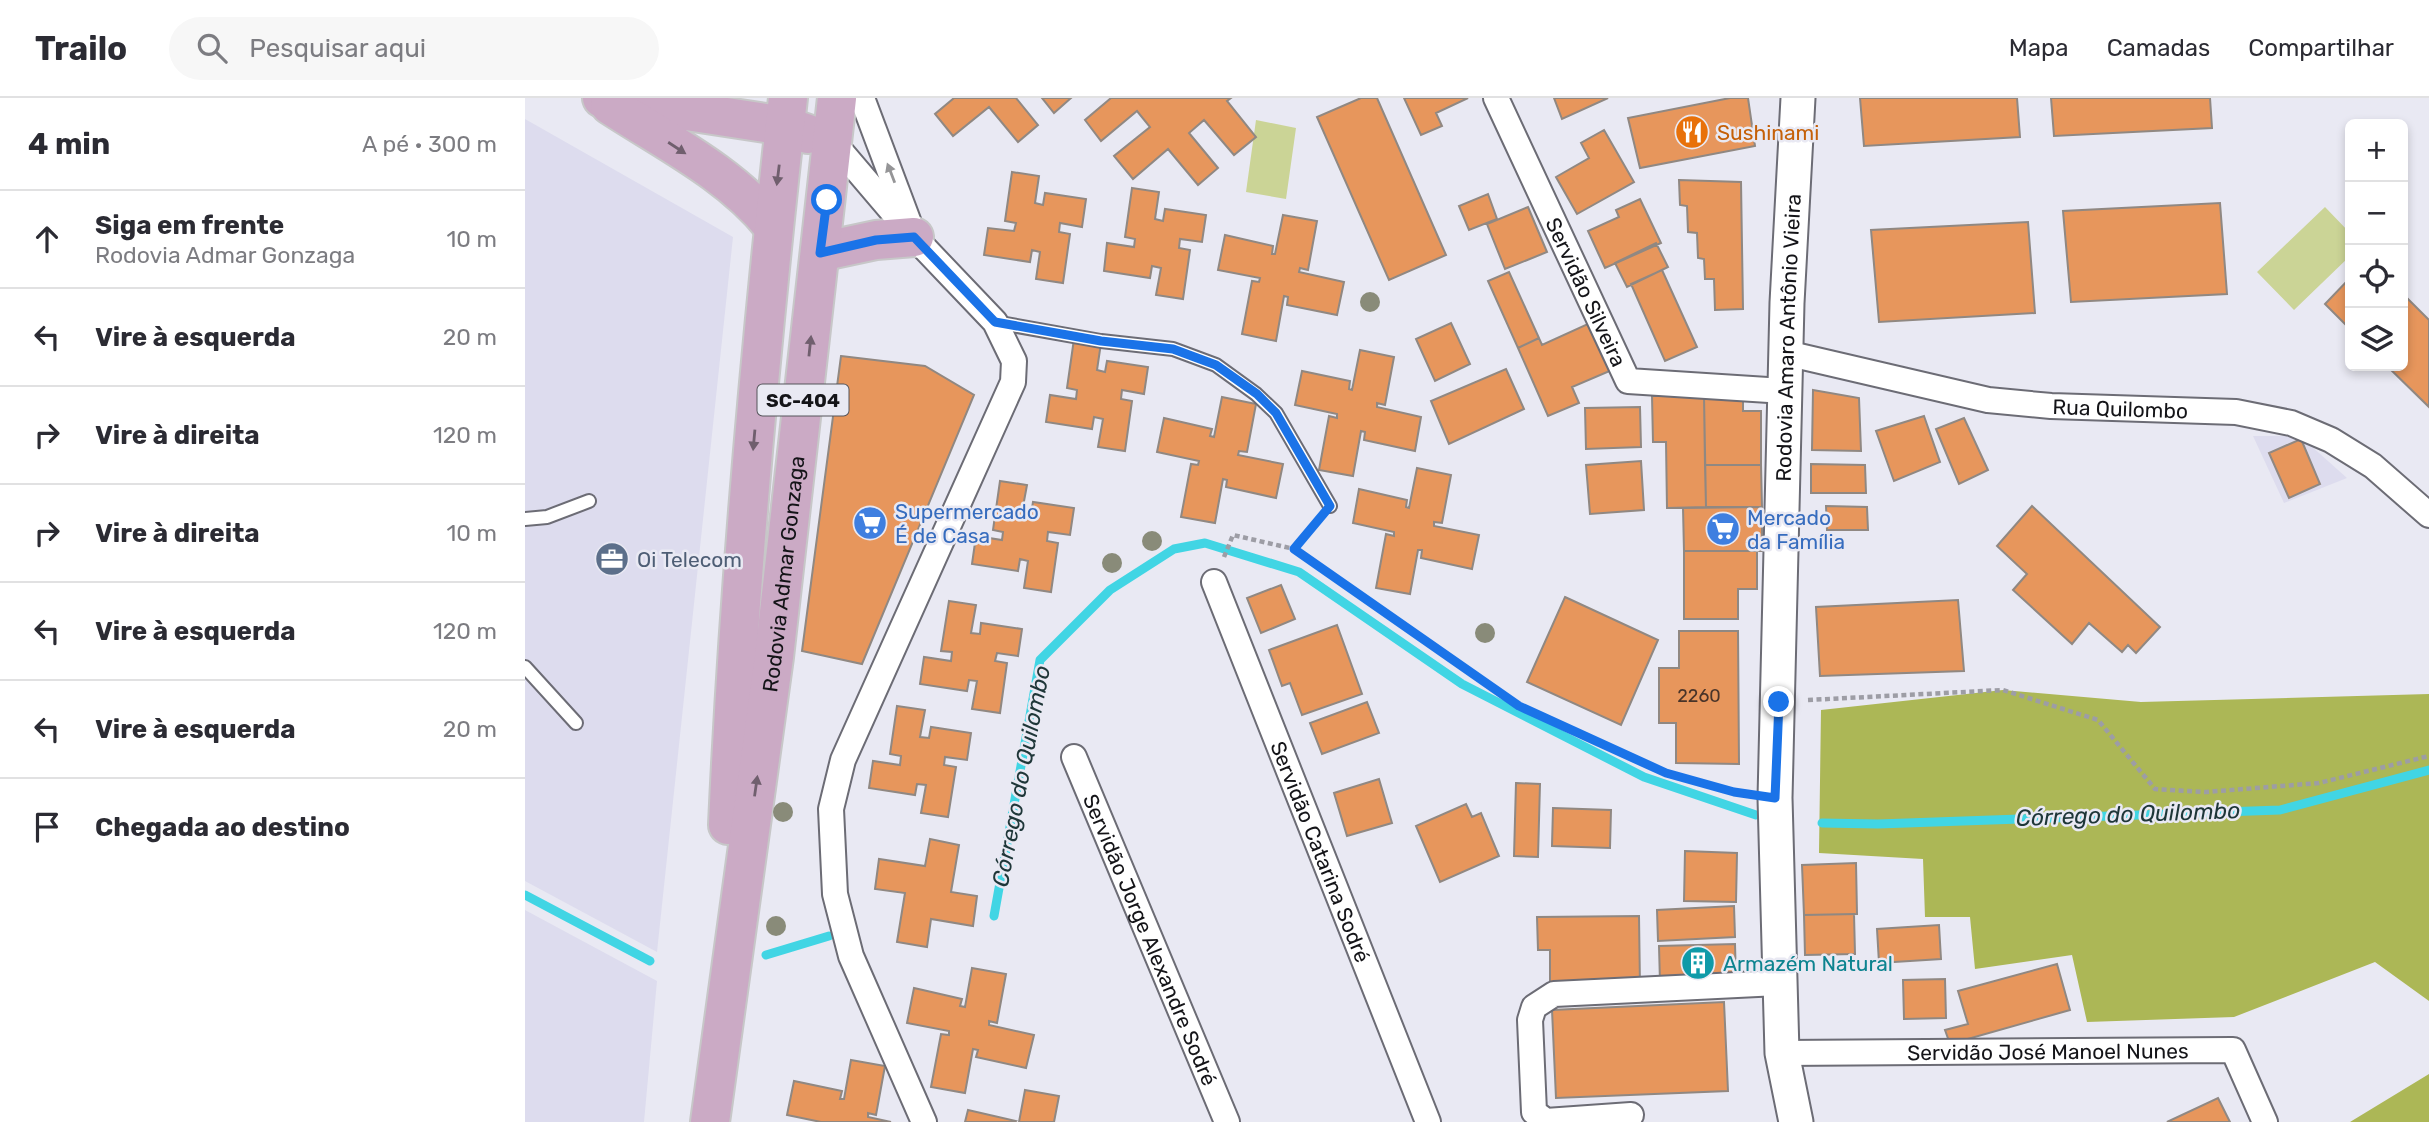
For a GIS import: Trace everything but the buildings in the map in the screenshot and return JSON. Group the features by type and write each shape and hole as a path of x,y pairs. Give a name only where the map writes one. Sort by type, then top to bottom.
{"main road":[{"path":"601,98 786,112 833,142"},
{"path":"601,98 706,167 742,194 772,225"},
{"name":"Rodovia Admar Gonzaga","path":"711,1122 719,1047 774,657 837,98"},
{"name":"Rodovia Amaro Antônio Vieira","path":"1796,1122 1782,1053 1775,798 1786,353 1798,98"},
{"name":"Rodovia Admar Gonzaga","path":"719,1047 735,671 772,225 786,112"},
{"path":"820,253 876,240 914,237"}],"street":[{"path":"862,98 914,237"},
{"name":"Servidão Silveira","path":"1496,98 1628,381 1785,391"},
{"path":"833,142 914,237 995,322 1014,361 1013,382 843,760 831,809 835,894 851,956 924,1122"},
{"name":"Rua Quilombo","path":"1786,353 1988,400 2051,406 2237,412 2291,423 2331,440 2374,466 2429,515"},
{"name":"Servidão Catarina Sodré","path":"1214,582 1428,1122"},
{"name":"Servidão Jorge Alexandre Sodré","path":"1074,757 1227,1122"},
{"path":"1631,1115 1546,1121 1539,1118 1534,1112 1530,1020 1534,1007 1554,993 1778,983"},
{"name":"Servidão José Manoel Nunes","path":"1782,1053 2233,1050 2265,1122"}],"lane":[{"path":"995,322 1101,341 1173,349 1216,365 1257,394 1276,413 1330,506"},
{"path":"525,519 547,517 589,501"},
{"path":"525,667 576,723"}],"path":[{"path":"1294,549 1330,506"},
{"path":"1233,535 1294,549 1519,706 1666,773 1734,792 1775,798"},
{"path":"1779,702 2003,690 2098,720 2154,789 2206,792 2319,783 2429,756"}],"shaded area":[{"name":"Oi Telecom","path":"525,119 733,237 657,952 525,881"},
{"path":"2253,436 2300,436 2347,478 2284,503"},
{"path":"525,910 657,981 644,1122 525,1122"}],"green space":[{"path":"1256,120 1296,128 1286,199 1246,192"},
{"path":"2325,207 2345,228 2345,261 2294,310 2257,272"},
{"path":"2003,690 2141,702 2429,694 2429,1001 2375,962 2234,1017 2087,1022 2072,955 1975,969 1970,917 1925,917 1923,859 1819,853 1821,710"},
{"path":"2429,1074 2429,1122 2350,1122"}],"waterway":[{"name":"Córrego do Quilombo","path":"994,916 1040,660 1110,590 1174,549 1205,543 1299,572 1462,684 1644,777 1756,815"},
{"name":"Córrego do Quilombo","path":"1822,823 1878,824 2280,810 2429,770"},
{"name":"Córrego do Quilombo","path":"525,895 650,961"},
{"name":"Córrego do Quilombo","path":"766,955 829,936"}],"place":[{"name":"Sushinami","path":"1692,132"},
{"name":"Supermercado É de Casa","path":"870,523"},
{"name":"Mercado da Família","path":"1723,529"},
{"name":"Oi Telecom","path":"612,559"},
{"name":"Armazém Natural","path":"1698,963"}],"route":[{"path":"827,200 820,253 876,240 914,237 995,322 1189,353 1216,365 1257,394 1276,413 1292,437 1330,506 1294,549 1519,706 1666,773 1734,792 1775,798 1779,702"}]}
